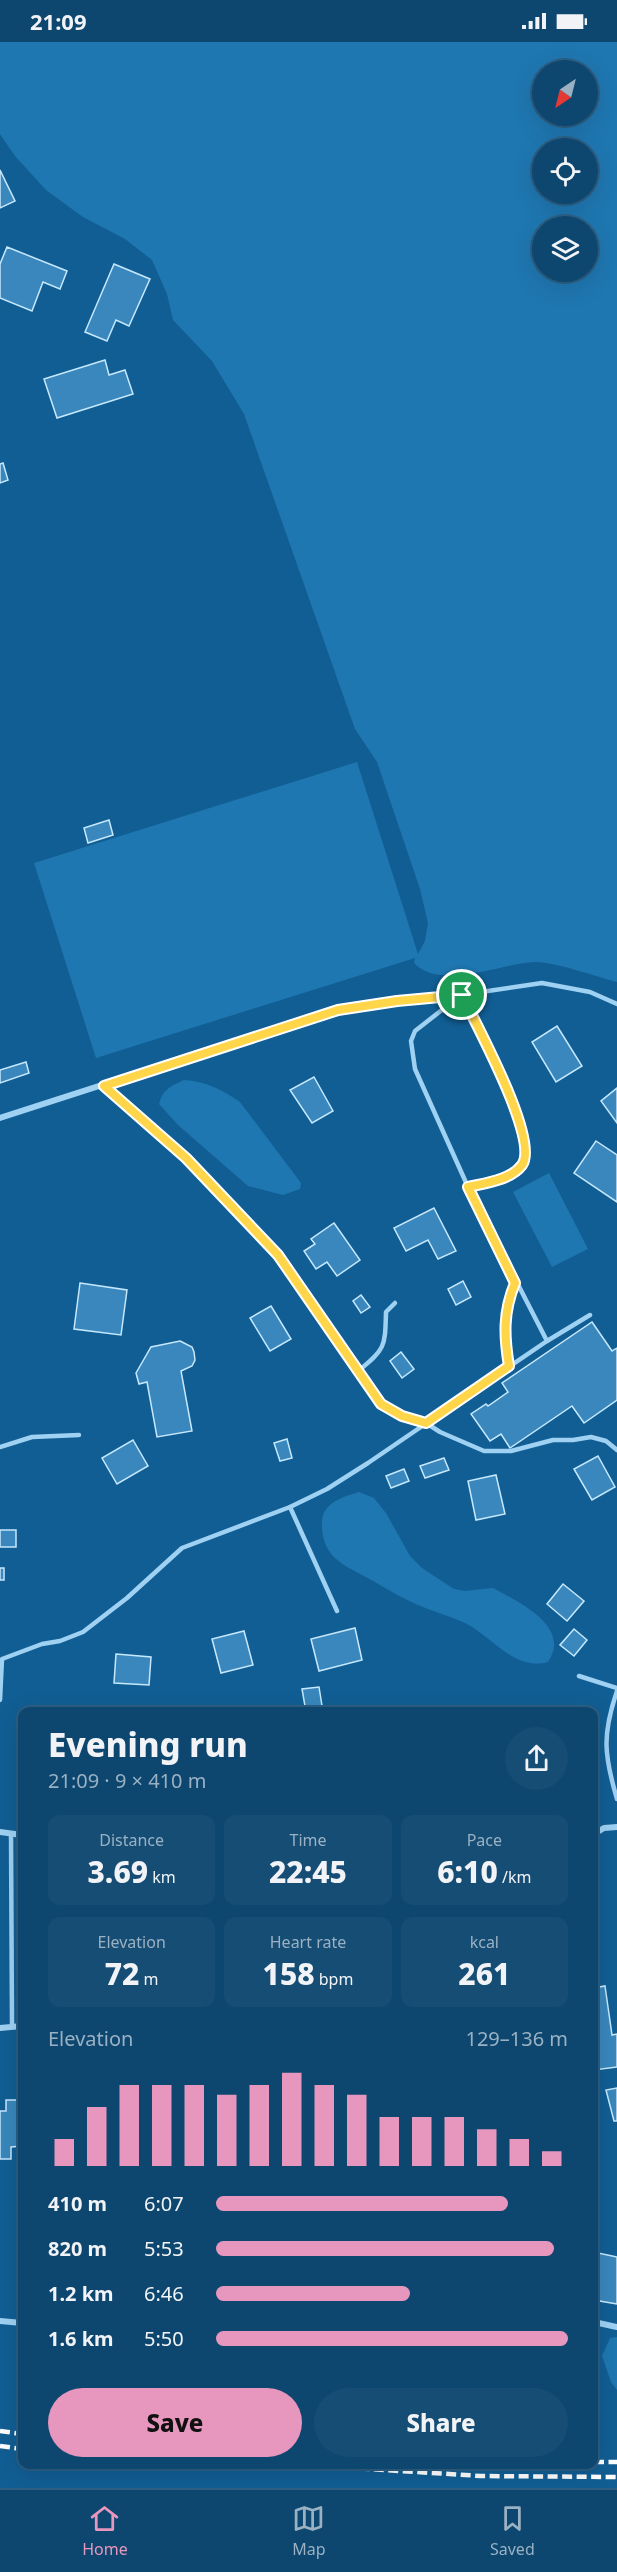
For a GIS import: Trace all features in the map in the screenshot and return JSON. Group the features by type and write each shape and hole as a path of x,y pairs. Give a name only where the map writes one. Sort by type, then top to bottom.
{"street":[{"path":"0,1118 338,1010 397,1001 462,995"},
{"path":"598,1832 604,1828 617,1827"},
{"path":"0,1832 18,1835"},
{"path":"0,2028 18,2026"},
{"path":"0,2321 18,2323"},
{"path":"598,2323 617,2327"}],"lane":[{"path":"547,1341 515,1283 468,1187 415,1068 411,1041 415,1031 462,995 542,983 590,992 617,1004"},
{"path":"462,995 502,1079 521,1127 526,1152 522,1165 507,1177 468,1187"},
{"path":"104,1086 186,1158 278,1255 381,1404 402,1416 426,1423 440,1432 484,1451 511,1451 553,1440 591,1437 606,1441 617,1450"},
{"path":"509,1366 504,1338 505,1318 515,1283"},
{"path":"357,1371 382,1349 386,1312 395,1303"},
{"path":"0,1700 1,1659 82,1632 127,1598 182,1548 290,1507 327,1489 509,1366 590,1315"},
{"path":"0,1447 32,1437 79,1435"},
{"path":"290,1507 337,1611"},
{"path":"579,1676 617,1690 607,1720 606,1743 617,1799"},
{"path":"11,1835 12,2025"}],"shaded area":[{"path":"0,42 617,42 617,982 543,962 521,963 472,973 439,975 425,971 414,963 415,958 96,1058 34,863 357,762 418,954 425,941 428,923 420,889 377,762 355,729 244,414 212,361 173,320 167,294 152,260 125,239 83,217 46,190 15,156 0,134"},
{"path":"184,1080 213,1087 240,1102 301,1183 300,1189 283,1195 248,1186 178,1125 159,1104 162,1095 168,1089"},
{"path":"549,1173 588,1249 552,1267 513,1192"},
{"path":"359,1492 374,1498 386,1513 410,1556 422,1568 454,1589 465,1591 493,1588 539,1617 548,1627 553,1638 554,1649 548,1662 525,1662 514,1657 465,1623 404,1598 336,1559 329,1551 323,1535 325,1511 334,1502"},
{"path":"617,2337 617,2390 611,2382 602,2356 610,2338"}],"building":[{"path":"0,170 15,201 0,208"},
{"path":"7,247 67,271 60,289 43,282 32,311 0,298 0,264"},
{"path":"114,264 150,279 129,326 116,320 107,341 85,332"},
{"path":"105,360 109,375 125,370 133,394 57,418 44,379"},
{"path":"3,463 8,480 0,483 0,464"},
{"path":"109,820 113,835 88,843 84,828"},
{"path":"557,1026 582,1066 556,1082 532,1042"},
{"path":"26,1062 29,1073 0,1083 0,1070"},
{"path":"314,1077 333,1111 312,1123 290,1090"},
{"path":"617,1088 617,1123 601,1101"},
{"path":"596,1141 617,1155 617,1202 574,1173"},
{"path":"434,1208 456,1251 438,1259 428,1240 406,1251 394,1228"},
{"path":"334,1223 360,1260 337,1276 327,1262 316,1269 304,1251 315,1244 311,1239"},
{"path":"463,1281 471,1297 456,1305 448,1289"},
{"path":"80,1283 127,1290 121,1335 74,1329"},
{"path":"361,1295 370,1307 361,1313 353,1301"},
{"path":"271,1306 291,1339 270,1351 250,1318"},
{"path":"592,1322 612,1351 617,1348 617,1400 584,1423 572,1406 510,1448 501,1434 490,1441 471,1414 486,1404 488,1406 508,1392 502,1383"},
{"path":"180,1341 192,1347 194,1352 195,1360 192,1366 181,1371 192,1431 157,1437 147,1382 139,1384 136,1373 151,1347"},
{"path":"401,1352 414,1369 402,1378 390,1361"},
{"path":"287,1439 292,1458 280,1461 274,1443"},
{"path":"133,1440 148,1466 117,1484 102,1458"},
{"path":"598,1456 615,1487 592,1500 574,1469"},
{"path":"444,1458 449,1470 425,1478 420,1466"},
{"path":"404,1469 409,1481 391,1488 386,1476"},
{"path":"496,1475 505,1514 476,1520 468,1481"},
{"path":"0,1530 16,1530 16,1547 0,1547"},
{"path":"0,1568 4,1568 4,1580 0,1580"},
{"path":"563,1584 584,1601 567,1621 547,1604"},
{"path":"355,1628 362,1660 319,1671 311,1639"},
{"path":"574,1629 587,1640 574,1656 560,1645"},
{"path":"244,1631 253,1665 221,1673 212,1639"},
{"path":"116,1654 151,1657 149,1685 114,1683"},
{"path":"319,1687 322,1707 305,1707 302,1689"},
{"path":"605,1986 612,2035 617,2034 617,2067 598,2069 598,1987"},
{"path":"617,2088 617,2121 614,2121 606,2090"},
{"path":"6,2100 18,2100 18,2146 11,2147 11,2159 0,2159 0,2111 6,2111"},
{"path":"598,2253 617,2257 617,2304 598,2301"}],"railway":[{"path":"0,2431 18,2433"},
{"path":"0,2446 18,2448"},
{"path":"598,2462 617,2462"},
{"path":"368,2469 481,2476 617,2477"}],"route":[{"path":"462,995 502,1079 521,1127 526,1152 522,1165 507,1177 468,1187 515,1283 505,1318 504,1338 509,1366 426,1423 402,1416 381,1404 278,1255 186,1158 104,1086 338,1010 361,1005 462,995"}]}
